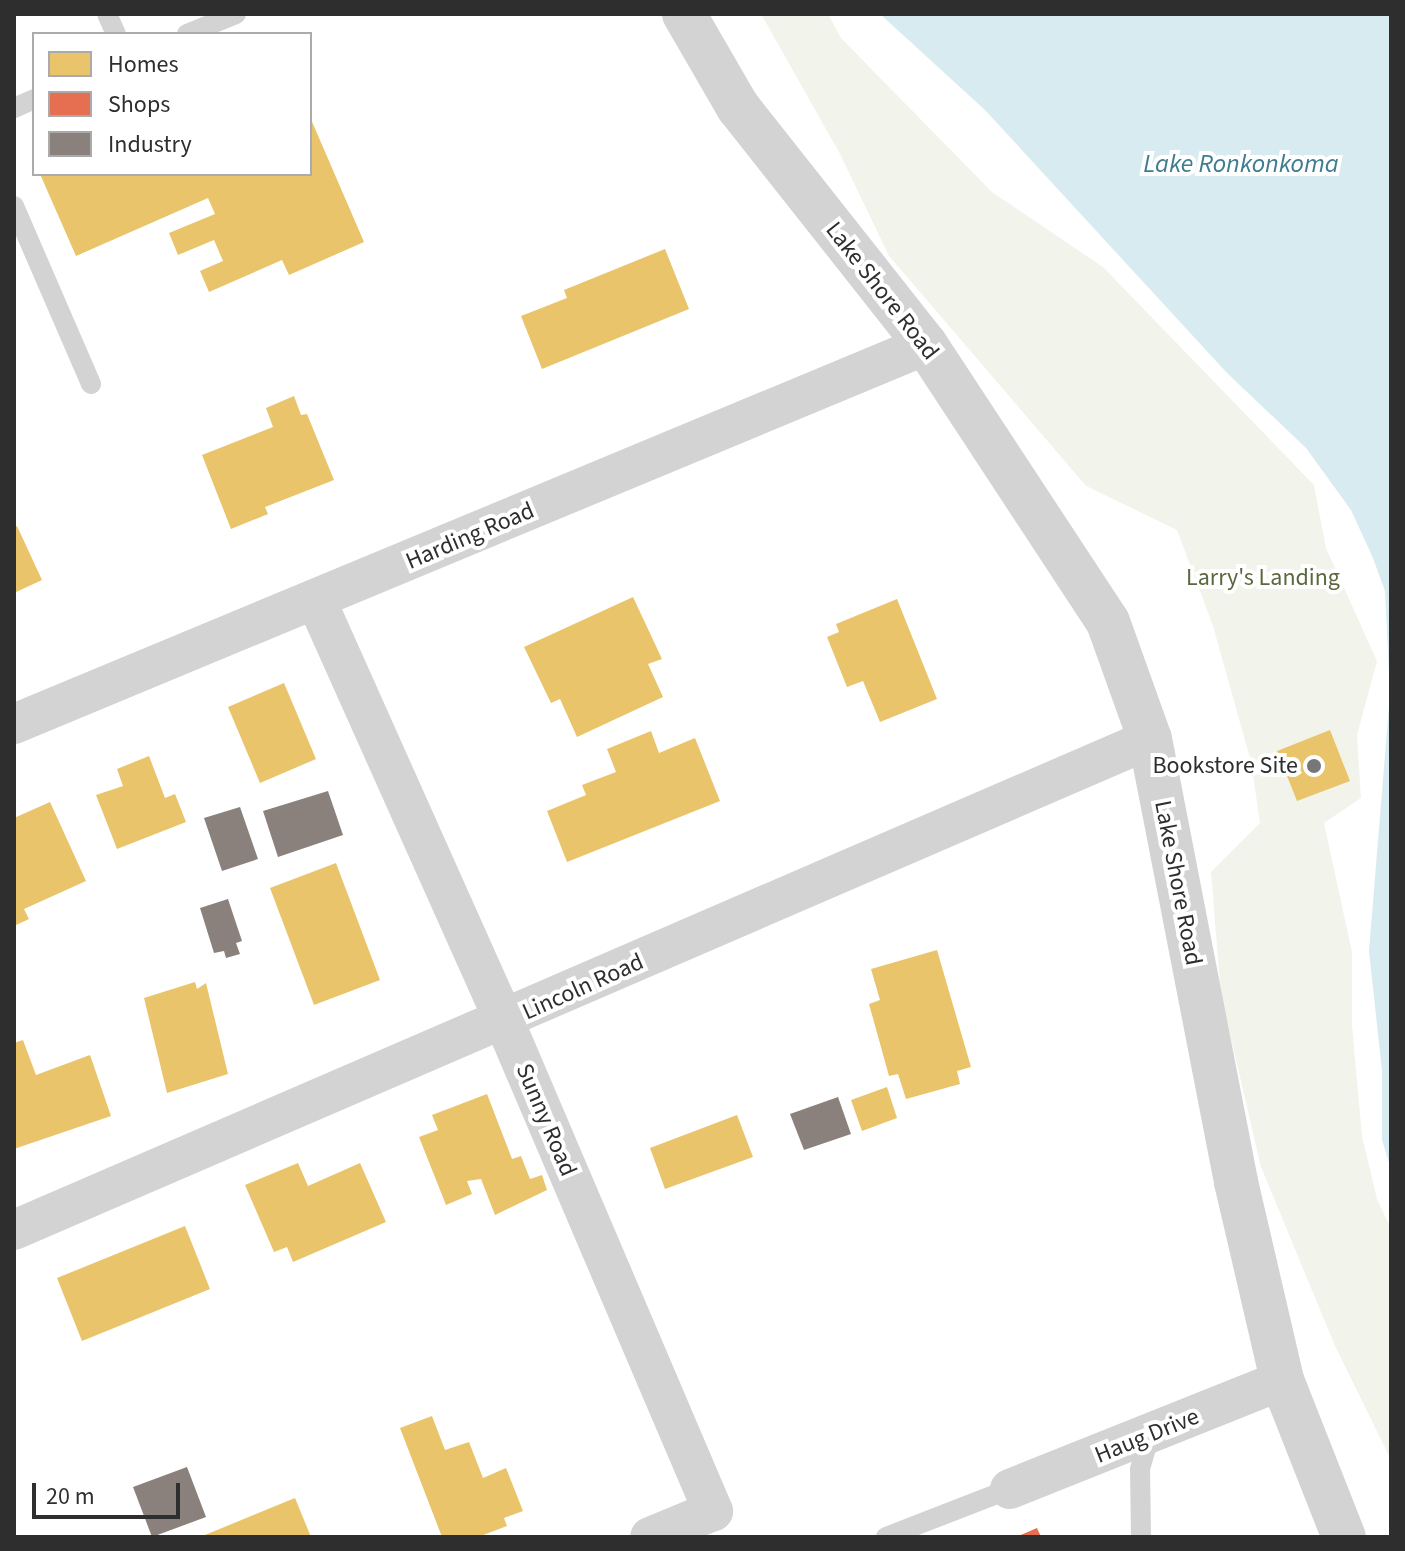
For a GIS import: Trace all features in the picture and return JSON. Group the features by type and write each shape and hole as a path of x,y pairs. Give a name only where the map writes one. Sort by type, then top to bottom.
{"street":[{"name":"Lake Shore Road","path":"684,14 738,107 926,345 1108,622 1150,739 1236,1182 1282,1380 1344,1537"},
{"name":"Harding Road","path":"14,724 926,345"},
{"name":"Sunny Road","path":"316,600 504,1021 713,1511 650,1537"},
{"name":"Lincoln Road","path":"14,1230 504,1021 1150,739"},
{"name":"Haug Drive","path":"1010,1489 1149,1437 1282,1380"}],"lane":[{"path":"192,32 236,14"},
{"path":"14,206 91,384"},
{"path":"1141,1537 1140,1469 1149,1437"},
{"path":"886,1537 1010,1489"}],"green space":[{"name":"Larry's Landing","path":"761,14 828,14 841,38 992,192 1103,267 1314,485 1326,548 1377,661 1357,735 1361,798 1324,823 1352,952 1352,1025 1362,1136 1377,1199 1391,1229 1391,1460 1335,1346 1261,1167 1221,996 1211,872 1260,823 1251,762 1213,626 1177,530 1086,486 889,256 840,154"}],"water":[{"name":"Lake Ronkonkoma","path":"880,14 1391,14 1391,1169 1382,1140 1382,1071 1369,951 1390,694 1385,591 1373,558 1351,510 1306,448 1227,373 985,110"}],"building: Homes":[{"path":"312,122 364,242 289,275 282,260 209,292 200,271 223,261 214,240 178,255 169,233 215,214 208,198 76,256 41,176 312,176"},
{"path":"665,249 689,309 542,369 521,316 567,298 564,290"},
{"path":"294,396 301,415 307,414 334,480 265,507 268,514 231,529 202,455 273,427 266,408"},
{"path":"17,526 42,580 14,593 14,527"},
{"path":"633,597 662,659 648,664 663,697 577,737 560,699 551,703 524,647"},
{"path":"897,599 937,699 880,722 863,681 847,687 827,637 839,632 836,624"},
{"path":"284,683 316,759 260,783 228,707"},
{"name":"Bookstore Site","path":"1330,730 1350,781 1297,801 1277,751"},
{"path":"651,731 659,753 695,738 720,801 567,862 547,811 586,795 582,785 616,772 607,749"},
{"path":"149,756 165,798 175,794 186,822 117,849 96,795 123,786 117,769"},
{"path":"50,802 86,881 24,909 29,919 14,926 14,818"},
{"path":"336,863 380,980 314,1005 270,888"},
{"path":"937,950 971,1067 957,1071 960,1084 906,1099 898,1074 889,1076 869,1004 880,1000 871,969"},
{"path":"195,982 197,989 206,983 228,1074 167,1093 144,998"},
{"path":"23,1040 36,1075 90,1055 111,1116 14,1149 14,1043"},
{"path":"887,1087 897,1118 862,1131 851,1100"},
{"path":"487,1094 512,1159 521,1156 530,1179 542,1175 547,1190 495,1215 481,1179 467,1181 472,1194 446,1205 419,1137 438,1130 432,1115"},
{"path":"737,1115 753,1157 665,1189 650,1148"},
{"path":"298,1163 308,1186 360,1163 386,1222 293,1262 287,1247 274,1252 245,1185"},
{"path":"185,1226 210,1289 82,1341 57,1278"},
{"path":"432,1416 445,1450 469,1442 483,1478 506,1468 523,1511 504,1518 507,1526 478,1537 442,1537 400,1428"},
{"path":"295,1498 311,1537 200,1537"}],"building: Shops":[{"path":"1037,1528 1041,1537 1016,1537"}],"building: Industry":[{"path":"328,791 343,835 278,857 263,811"},
{"path":"240,807 258,859 222,871 204,818"},
{"path":"228,899 242,941 236,943 240,954 226,958 224,951 214,953 200,908"},
{"path":"838,1097 851,1134 804,1150 790,1114"},
{"path":"187,1467 206,1517 152,1537 133,1487"}],"place":[{"name":"Bookstore Site","path":"1314,766"}]}
